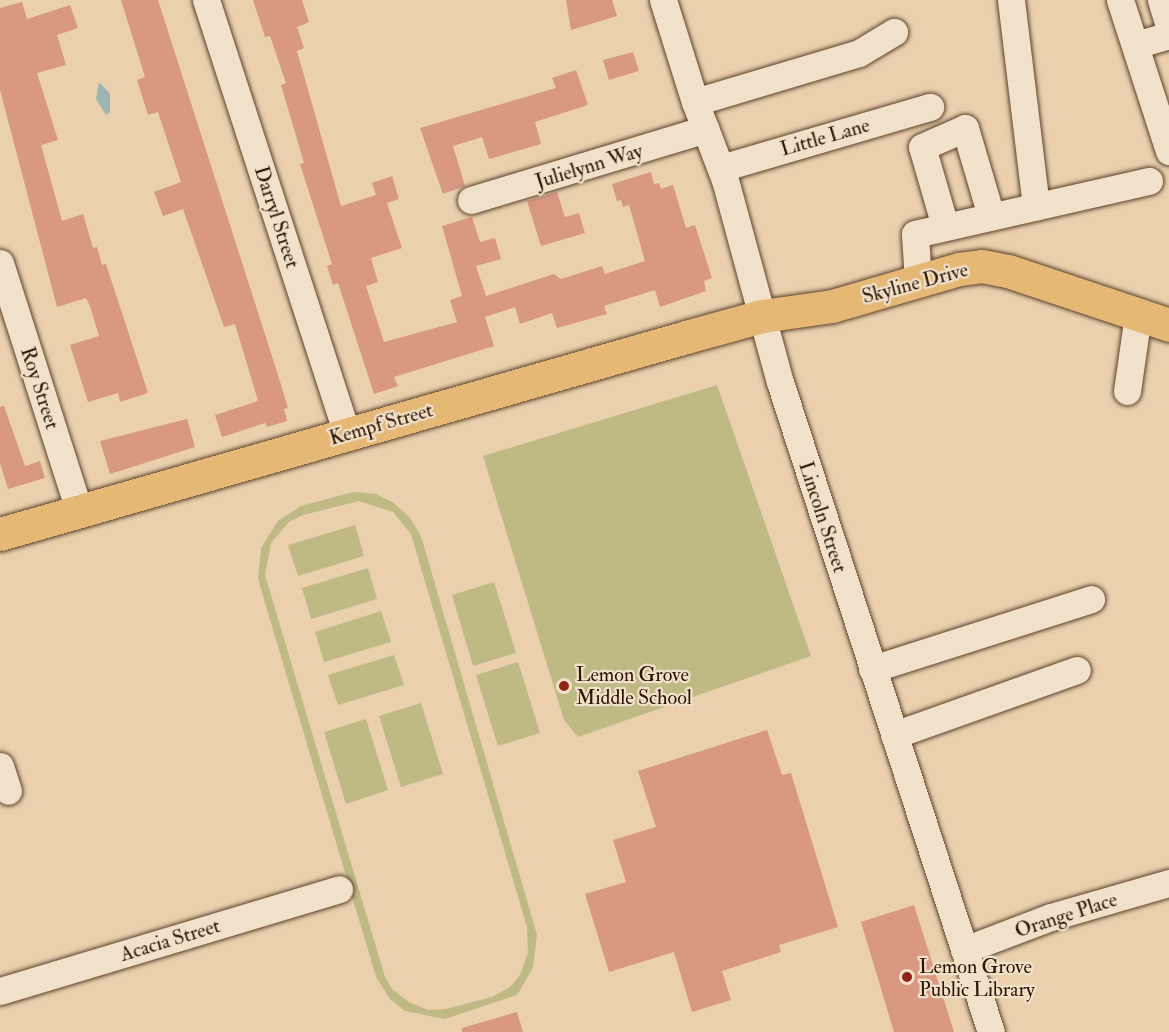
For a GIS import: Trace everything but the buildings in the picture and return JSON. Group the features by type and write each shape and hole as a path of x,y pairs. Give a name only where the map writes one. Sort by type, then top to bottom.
{"main road":[{"name":"Skyline Drive","path":"762,316 832,306 918,281 982,266 1008,271 1169,325"},
{"name":"Kempf Street","path":"0,534 81,513 347,433 762,316"}],"street":[{"name":"Darryl Street","path":"206,0 347,433"},
{"name":"Lincoln Street","path":"663,0 695,102 721,168 762,316 872,669 991,1032"},
{"path":"1011,0 1036,206"},
{"path":"1120,0 1169,151"},
{"path":"1161,0 1169,26"},
{"path":"695,102 859,52 894,32"},
{"path":"1135,45 1169,35"},
{"name":"Little Lane","path":"721,168 930,106"},
{"path":"945,226 922,147 965,128 991,216"},
{"name":"Julielynn Way","path":"471,200 706,129"},
{"path":"918,281 915,234 1149,181"},
{"name":"Roy Street","path":"0,263 81,513"},
{"path":"1127,391 1138,315"},
{"path":"872,669 1091,599"},
{"path":"894,735 1077,670"},
{"path":"0,766 8,791"},
{"name":"Orange Place","path":"964,950 1051,917 1169,883"},
{"name":"Acacia Street","path":"0,991 339,889"}],"shaded area":[{"path":"717,385 811,656 578,737 564,720 483,456"},
{"path":"353,492 376,494 394,503 410,518 421,536 537,935 533,968 517,995 445,1019 405,1011 390,999 376,977 258,579 261,548 278,521 301,506","holes":["359,501 393,512 411,534 527,927 528,953 520,975 510,987 492,997 446,1009 428,1010 409,1002 392,989 385,977 265,575 271,543 289,522 303,515"]},
{"path":"355,525 364,556 298,576 288,545"},
{"path":"368,568 377,599 311,619 302,588"},
{"path":"494,582 516,653 473,666 452,595"},
{"path":"381,611 391,642 324,662 315,632"},
{"path":"394,655 404,685 338,705 328,675"},
{"path":"518,662 540,733 498,746 476,675"},
{"path":"421,703 443,774 401,787 379,716"},
{"path":"366,719 388,790 346,804 324,732"}],"water":[{"path":"99,82 110,94 110,112 106,115 96,99"}],"place":[{"name":"Lemon Grove Middle School","path":"564,686"},
{"name":"Lemon Grove Public Library","path":"907,977"}]}
